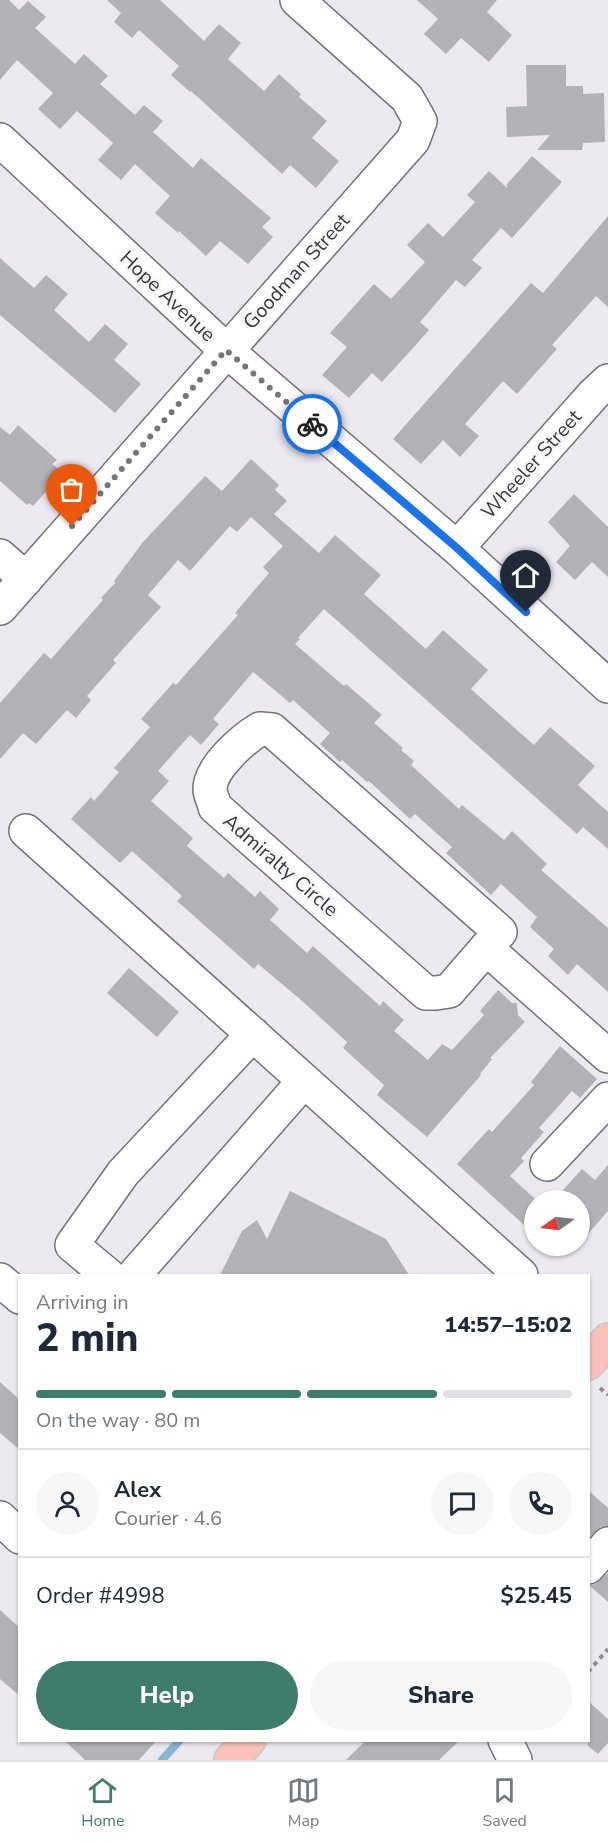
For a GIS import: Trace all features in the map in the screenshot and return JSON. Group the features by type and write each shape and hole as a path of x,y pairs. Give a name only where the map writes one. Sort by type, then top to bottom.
{"street":[{"name":"Goodman Street","path":"0,608 413,140 420,121 407,98 297,0"},
{"name":"Hope Avenue","path":"0,140 226,350 457,548 608,686"},
{"name":"Wheeler Street","path":"457,548 608,381"},
{"path":"0,556 26,579"},
{"name":"Admiralty Circle","path":"260,729 272,730 500,932 486,948 448,991 426,993 215,807 210,790 213,774 245,737 260,729"},
{"path":"26,831 521,1274"},
{"path":"486,948 608,1056"},
{"path":"107,1274 72,1245 123,1173 253,1034"},
{"path":"135,1274 304,1081"},
{"path":"547,1164 608,1099"},
{"path":"0,1280 18,1295"},
{"path":"0,1518 18,1535"},
{"path":"590,1565 608,1544"},
{"path":"506,1742 515,1760"}],"path":[{"path":"590,1670 608,1649"}],"building":[{"path":"0,0 9,0 19,10 28,1 46,17 35,28 75,64 84,54 108,76 100,84 135,115 144,105 163,121 153,132 193,168 201,158 271,218 262,227 273,237 248,264 220,241 206,256 155,213 170,196 135,164 121,180 98,160 113,143 77,111 60,129 38,109 53,93 17,60 0,80"},
{"path":"107,0 160,0 204,41 219,24 241,43 228,59 264,91 279,74 301,94 299,97 327,121 312,138 339,161 316,188 290,165 282,174 171,75 179,66 139,30 132,38 114,22 121,13"},
{"path":"417,0 497,0 487,12 512,35 489,62 461,38 446,54 424,34 438,19"},
{"path":"526,65 566,65 566,86 583,86 583,94 604,93 605,142 583,143 582,150 537,150 550,135 507,137 506,107 527,106"},
{"path":"532,156 562,182 512,238 501,228 472,260 482,268 465,287 456,280 420,322 429,330 382,382 372,373 349,398 322,375 347,347 330,333 374,284 391,299 425,262 407,245 428,223 443,237 475,202 467,195 489,171 507,188 507,184"},
{"path":"608,216 608,307 596,296 552,345 557,349 517,394 503,381 465,424 479,436 460,457 443,440 421,464 393,439 531,283 543,293"},
{"path":"0,258 34,288 46,275 68,294 54,310 89,342 105,324 128,344 114,360 141,384 115,413 0,315"},
{"path":"18,425 57,460 52,464 63,473 33,506 29,503 27,505 0,481 0,427 10,435"},
{"path":"251,459 279,485 275,490 287,501 274,514 319,553 335,535 381,575 364,594 426,649 443,630 488,670 471,689 534,745 550,727 595,766 578,785 608,812 608,849 583,827 577,834 324,609 298,638 300,639 295,644 382,715 374,723 403,748 401,750 414,761 411,765 459,809 462,805 504,840 512,831 547,864 541,870 608,928 608,992 577,964 568,975 548,956 554,949 530,927 537,917 501,884 491,895 446,853 452,847 415,814 410,819 369,781 367,782 342,760 340,762 320,744 330,733 293,700 290,703 253,672 213,719 219,724 201,745 190,735 158,771 169,781 151,801 193,838 187,846 224,878 228,873 255,897 260,891 279,909 270,920 307,953 313,946 380,1006 383,1001 404,1020 394,1031 428,1060 442,1044 452,1050 484,1015 480,1011 498,990 512,1003 517,1003 518,1015 525,1022 490,1058 492,1059 481,1075 427,1137 377,1095 384,1085 343,1048 347,1042 300,999 258,964 254,969 177,901 182,896 132,851 120,863 71,819 91,797 94,801 119,772 114,768 150,727 141,719 173,683 176,685 238,615 235,613 269,573 263,567 283,546 251,517 237,532 230,526 190,571 178,560 148,595 161,607 113,660 116,663 87,696 91,700 76,718 67,710 36,744 23,733 0,759 0,703 44,653 51,659 103,600 101,598 115,583 114,581 143,542 205,476 222,491"},
{"path":"574,494 608,527 608,577 592,562 575,580 556,562 570,546 548,522"},
{"path":"129,968 179,1012 157,1037 107,993"},
{"path":"560,1046 597,1079 580,1098 572,1091 539,1128 544,1132 521,1158 524,1161 510,1176 525,1190 524,1225 457,1164 489,1129 492,1132 534,1085 531,1082"},
{"path":"608,1165 608,1211 590,1231 590,1190 563,1190 582,1169 595,1180"},
{"path":"290,1191 386,1239 408,1274 220,1274 242,1231 257,1220 267,1239"},
{"path":"0,1382 18,1398 18,1448 0,1433"},
{"path":"590,1492 608,1508 608,1526 601,1527 590,1536"},
{"path":"608,1573 608,1602 590,1586"},
{"path":"0,1610 18,1626 18,1694 0,1679"},
{"path":"590,1703 608,1719 608,1743 598,1754 588,1746 590,1742"},
{"path":"66,1742 155,1742 139,1760 85,1760"},
{"path":"364,1742 458,1742 439,1760 346,1760"}],"waterway":[{"path":"162,1760 178,1742"}],"way so far":[{"path":"72,526 226,350 312,424"}],"route":[{"path":"312,424 457,548 526,612"}]}
